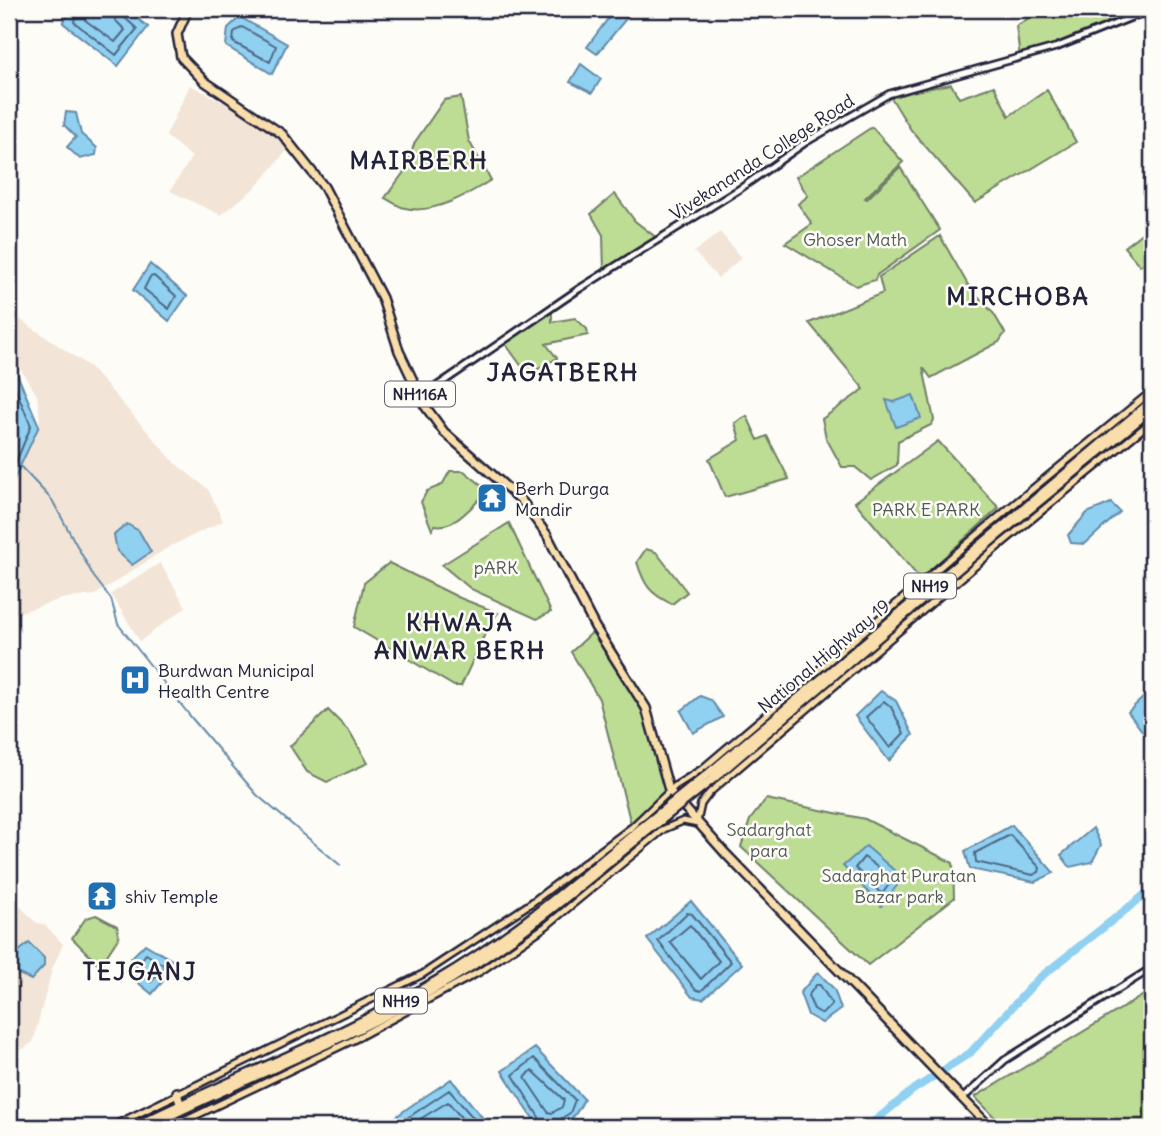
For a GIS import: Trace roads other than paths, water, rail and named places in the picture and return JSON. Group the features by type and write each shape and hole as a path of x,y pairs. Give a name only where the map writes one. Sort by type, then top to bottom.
{"highway":[{"name":"NH116A","path":"188,9 177,34 181,57 204,81 282,135 317,177 340,212 386,309 399,351 421,397 439,426 521,500 553,545 596,627 646,708 669,790 697,823 990,1127"},
{"name":"National Highway 19","path":"711,776 1152,401"},
{"name":"NH19","path":"134,1127 373,1015 436,982 533,917 711,776 1017,519 1152,410"},
{"name":"NH19","path":"149,1127 369,1024 454,978 534,923 643,831"},
{"path":"177,1093 180,1104"}],"main road":[{"path":"111,1127 433,968 541,896 632,827 669,790 702,769 1008,509 1152,391"},
{"path":"172,1127 353,1040 471,976 546,926 664,829 683,821 697,823 701,804 716,787 1001,544 1152,421"}],"street":[{"name":"Vivekananda College Road","path":"421,397 579,289 741,188 806,142 889,94 1057,47 1152,9"},
{"path":"960,1097 1005,1060 1152,968"}],"water":[{"path":"71,9 125,9 148,27 118,66 63,23"},
{"path":"615,9 623,9 630,14 597,54 587,47"},
{"path":"240,17 287,44 272,74 226,46 228,28"},
{"path":"581,64 601,79 592,93 570,82"},
{"path":"66,112 76,113 81,134 97,148 96,155 80,159 67,147 76,137 64,125"},
{"path":"150,264 187,296 169,321 133,290"},
{"path":"9,363 15,369 39,426 9,490"},
{"path":"913,395 921,418 896,427 886,400 894,402"},
{"path":"1111,503 1120,512 1085,544 1071,543 1068,535 1087,513"},
{"path":"127,524 139,531 151,552 132,565 117,551 114,535"},
{"path":"1152,689 1152,744 1128,712"},
{"path":"881,691 896,701 913,735 889,761 855,716"},
{"path":"700,696 711,700 723,717 693,733 681,711"},
{"path":"1012,825 1054,873 1035,882 970,869 965,851"},
{"path":"1093,828 1101,845 1092,862 1070,867 1061,855"},
{"path":"866,846 903,878 881,906 843,866"},
{"path":"691,901 742,964 703,999 692,997 647,939"},
{"path":"29,943 44,958 44,966 31,980 19,974 9,959"},
{"path":"145,944 175,962 176,966 152,994 125,972 131,958"},
{"path":"818,972 834,989 841,1009 822,1023 808,1015 800,993"},
{"path":"535,1048 584,1099 571,1119 552,1128 536,1123 502,1071"},
{"path":"451,1079 490,1127 384,1127 408,1108"}],"waterway":[{"path":"21,467 52,500 94,577 111,599 118,624 190,716 257,795 340,865"},
{"path":"867,1127 913,1090 970,1053 1038,979 1152,889"}],"place":[{"name":"Berh Durga Mandir","path":"492,498"},
{"name":"Burdwan Municipal Health Centre","path":"135,680"},
{"name":"shiv Temple","path":"102,896"}],"district":[{"name":"MAIRBERH","path":"419,160"},
{"name":"MIRCHOBA","path":"1018,296"},
{"name":"JAGATBERH","path":"563,372"},
{"name":"KHWAJA ANWAR BERH","path":"460,636"},
{"name":"TEJGANJ","path":"140,971"}],"park label":[{"name":"Ghoser Math","path":"855,239"},
{"name":"PARK E PARK","path":"926,509"},
{"name":"pARK","path":"496,567"},
{"name":"Sadarghat para","path":"769,839"},
{"name":"Sadarghat Puratan Bazar park","path":"899,885"}]}
